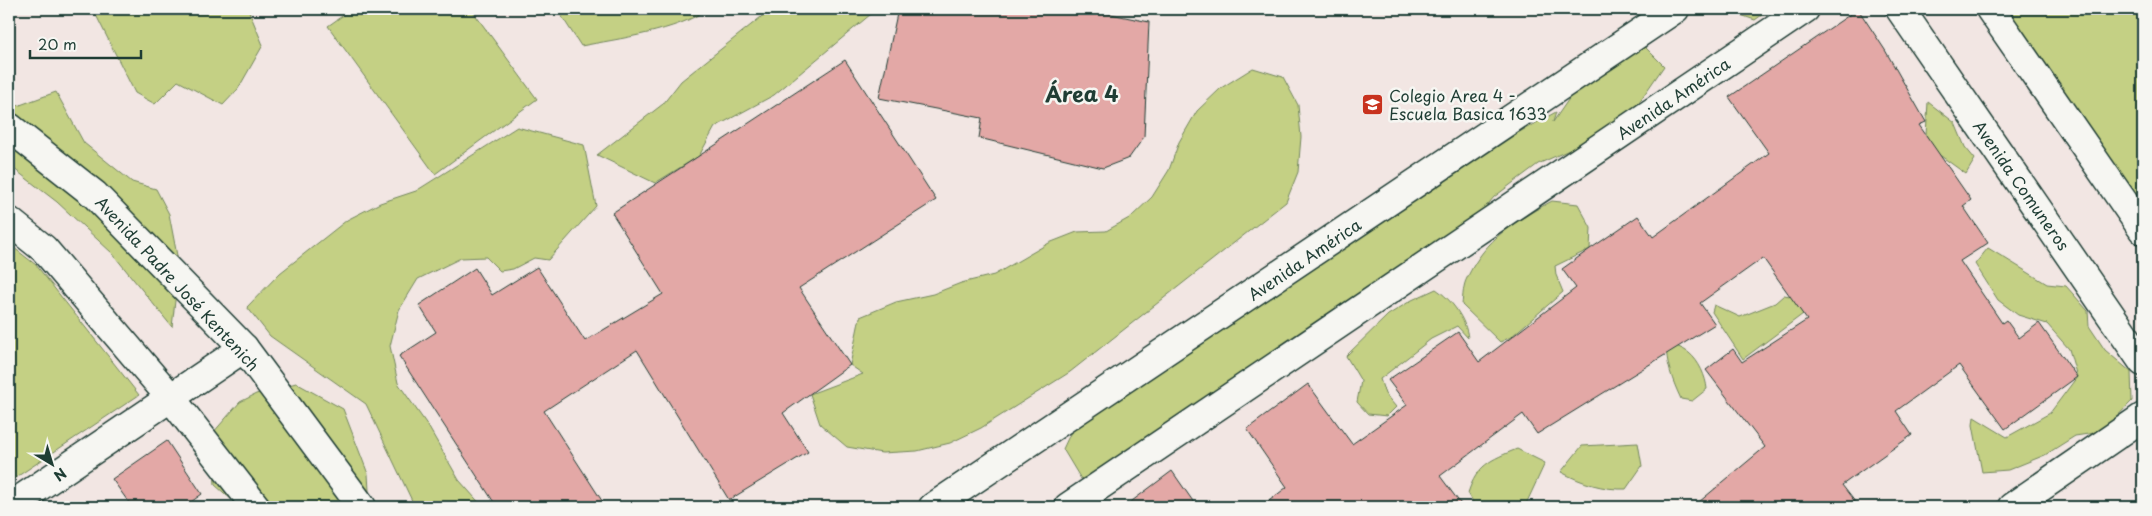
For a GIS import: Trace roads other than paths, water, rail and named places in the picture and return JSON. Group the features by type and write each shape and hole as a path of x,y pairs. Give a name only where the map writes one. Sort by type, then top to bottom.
{"street":[{"name":"Avenida América","path":"933,507 1675,9"},
{"name":"Avenida América","path":"1068,507 1805,9"},
{"name":"Avenida Comuneros","path":"1900,9 2143,362"},
{"path":"1990,9 2143,230"},
{"name":"Avenida Padre José Kentenich","path":"9,127 96,195 244,348 362,507"},
{"path":"9,221 44,249 171,398 256,507"},
{"path":"9,507 244,348"},
{"path":"2012,507 2143,418"}],"place":[{"name":"Colegio Area 4 - Escuela Basica 1633","path":"1373,104"}],"district":[{"name":"Área 4","path":"1082,93"}]}
